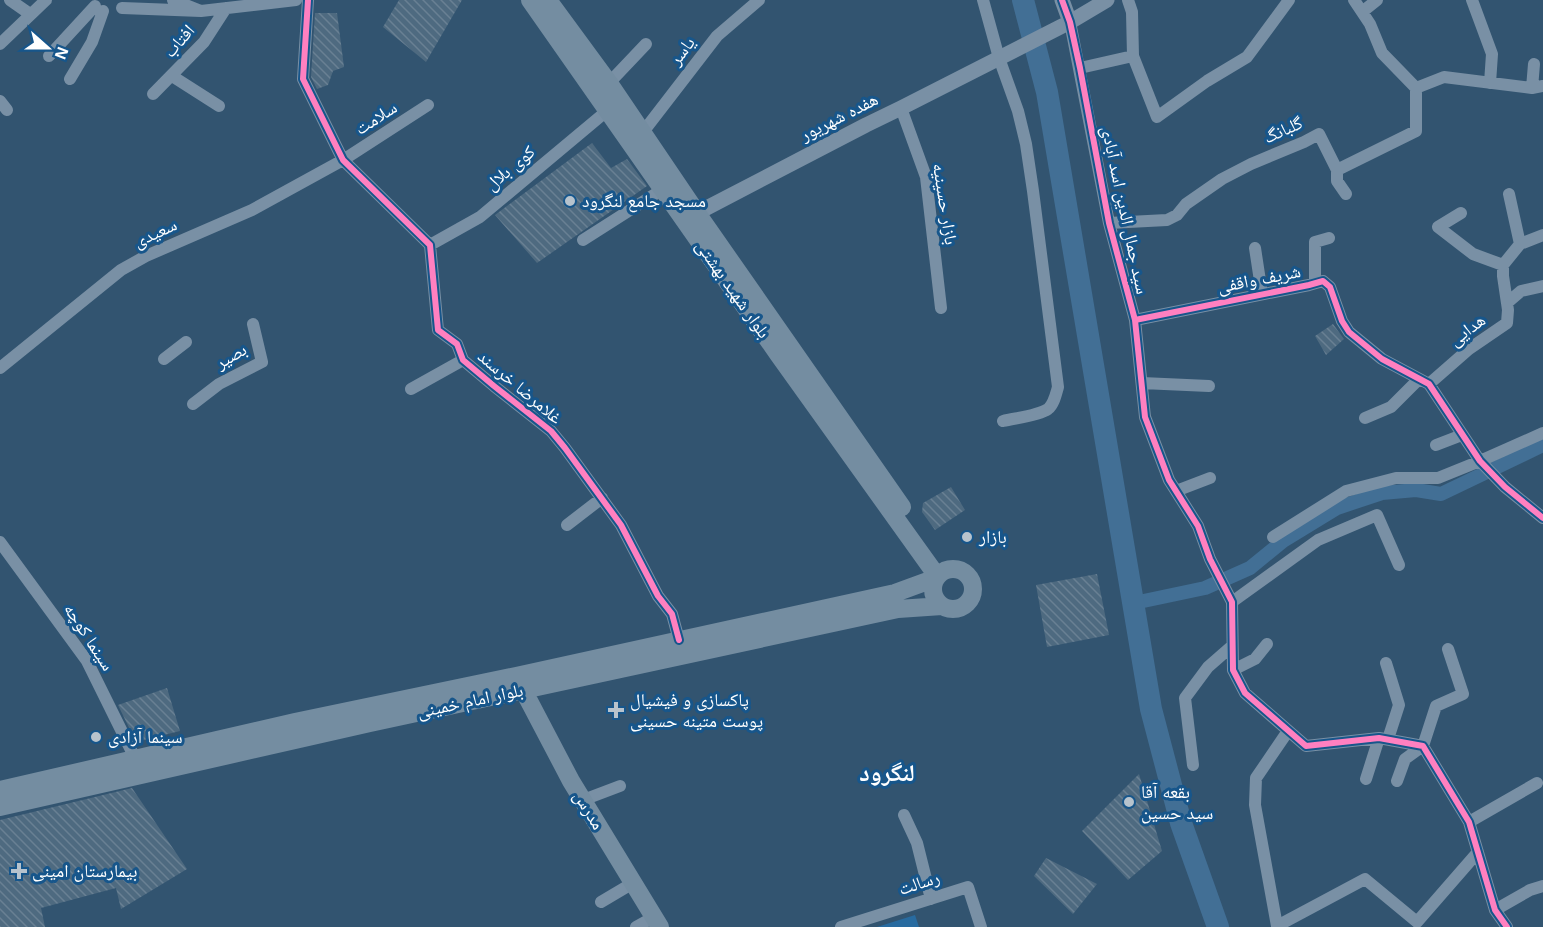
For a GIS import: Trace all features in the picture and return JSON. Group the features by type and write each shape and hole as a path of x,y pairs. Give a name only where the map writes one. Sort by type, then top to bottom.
{"main road":[{"name":"بلوار شهید بهشتی","path":"530,0 836,436 940,575"},
{"name":"بلوار شهید بهشتی","path":"548,0 643,132 940,575"},
{"path":"952,569 964,573 971,583 972,595 969,601 954,610 942,606 933,594 933,586 940,575 952,569"},
{"name":"بلوار امام خمینی","path":"0,807 520,683 679,640 895,593 940,575"},
{"name":"بلوار امام خمینی","path":"0,790 295,722 520,683 898,609 942,606"},
{"name":"مدرس","path":"520,683 571,781 657,922"}],"street":[{"path":"10,0 30,15"},
{"path":"0,44 46,0"},
{"path":"173,0 201,12"},
{"path":"96,6 111,12 125,4 201,12 248,3 296,0"},
{"path":"308,0 303,78 343,160 430,245"},
{"name":"یاسر","path":"643,132 717,36 759,0"},
{"path":"983,0 1026,144 1058,387 1055,398 1048,409 1004,421"},
{"path":"1062,0 1070,22 1107,0"},
{"path":"1128,0 1132,12 1133,56 1157,117 1207,81 1247,57 1289,0"},
{"path":"1346,195 1336,181 1337,170 1416,130 1416,88 1382,53 1370,24 1354,0"},
{"path":"1362,12 1377,0"},
{"path":"1472,0 1492,54 1490,83"},
{"path":"49,56 96,6"},
{"path":"70,79 92,42 96,6"},
{"name":"افتاب","path":"153,94 204,42 226,8"},
{"name":"هفده شهریور","path":"697,213 1070,22"},
{"name":"سید جمال الدین اسد آبادی","path":"1070,22 1109,223 1135,320 1145,417 1169,480 1198,526 1210,559 1232,602"},
{"path":"609,83 646,44"},
{"path":"1080,68 1133,56"},
{"path":"1416,88 1444,77 1538,87 1534,64"},
{"path":"172,76 219,106"},
{"name":"سلامت","path":"343,160 428,105"},
{"name":"بازار حسینیه","path":"901,108 926,177 941,308"},
{"name":"کوی بلال","path":"430,245 480,217 608,110"},
{"name":"گلبانگ","path":"1109,223 1167,220 1222,179 1319,134 1337,170"},
{"name":"سعیدی","path":"0,368 121,270 146,256 252,210 343,160"},
{"path":"583,240 663,189"},
{"path":"1509,194 1520,244"},
{"path":"692,231 697,213"},
{"path":"1461,213 1438,227 1473,254 1503,265"},
{"path":"1507,303 1503,265 1520,244 1543,235"},
{"path":"1315,283 1315,242 1329,238"},
{"name":"غلامرضا خرسند","path":"430,245 438,330 458,344 463,360 551,430 621,525 658,596 672,614 679,640"},
{"path":"1255,248 1262,294"},
{"name":"شریف واقفی","path":"1135,320 1323,281 1330,286 1342,321 1349,332 1382,359 1424,382 1480,461 1505,487 1543,518"},
{"path":"1507,303 1521,291 1543,286"},
{"name":"هدایی","path":"1424,382 1507,323 1507,303"},
{"name":"بصیر","path":"193,404 219,384 262,362 253,324"},
{"path":"164,359 186,342"},
{"path":"411,389 463,360"},
{"path":"1365,418 1391,407 1424,382"},
{"path":"1142,383 1209,386"},
{"path":"1273,537 1346,491 1396,478 1438,478 1543,433"},
{"path":"1436,445 1462,435"},
{"path":"1176,491 1210,478"},
{"path":"567,525 602,498"},
{"path":"1399,565 1377,515 1318,540 1232,602 1233,670 1245,693 1306,746 1383,739 1423,746 1469,822 1495,910 1507,927"},
{"name":"سینما کوچه","path":"0,542 87,661 135,758"},
{"path":"1233,670 1255,659 1267,644"},
{"path":"1193,765 1185,698 1208,667 1232,646"},
{"path":"1397,781 1405,759 1423,746 1436,706 1463,694 1448,649"},
{"path":"1366,779 1399,705 1386,663"},
{"path":"1288,731 1256,778 1255,805 1276,926 1365,879 1417,922 1478,852"},
{"path":"1469,822 1537,783"},
{"path":"583,800 621,786"},
{"path":"904,815 917,843 931,898"},
{"path":"601,902 633,883"},
{"path":"1495,910 1530,890 1543,886"},
{"name":"رسالت","path":"841,927 968,887 981,927"},
{"path":"636,927 657,922"}],"shaded area":[{"path":"915,915 919,927 877,927"}],"building":[{"path":"399,0 462,0 426,62 383,27"},
{"path":"315,13 337,13 344,67 333,71 328,85 317,89 311,77"},
{"name":"مسجد جامع لنگرود","path":"592,143 611,168 627,159 647,186 537,263 495,215"},
{"path":"1333,324 1344,339 1326,355 1315,336"},
{"path":"951,487 965,510 935,530 922,512 923,503"},
{"path":"1097,574 1109,635 1047,647 1036,585"},
{"path":"167,688 180,731 136,742 118,705"},
{"name":"بقعه آقا سید حسین","path":"1139,774 1162,851 1128,880 1082,831"},
{"path":"132,788 187,869 121,909 116,888 41,908 45,927 0,927 0,820"},
{"path":"1046,858 1097,884 1073,914 1034,876"}],"waterway":[{"path":"1023,0 1047,92 1151,709 1181,823 1218,927"},
{"path":"1134,603 1205,588 1250,568 1283,541 1337,508 1382,493 1416,490 1441,494 1543,445"}],"cycle path":[{"path":"308,0 303,79 343,160 430,245 438,330 457,344 463,360 551,431 565,448 621,525 658,596 672,614 679,640"},
{"path":"1062,0 1070,22 1080,68 1109,223 1135,320 1145,417 1169,480 1198,526 1210,559 1232,602 1233,670 1245,693 1306,746 1379,738 1423,746 1469,822 1495,910 1507,927"},
{"path":"1135,320 1323,281 1330,287 1342,321 1349,332 1382,359 1429,384 1480,461 1505,487 1543,518"}],"place":[{"name":"مسجد جامع لنگرود","path":"570,201"},
{"name":"بازار","path":"967,537"},
{"name":"پاکسازی و فیشیال پوست متینه حسینی","path":"616,710"},
{"name":"سینما آزادی","path":"96,737"},
{"name":"بقعه آقا سید حسین","path":"1129,802"},
{"name":"بیمارستان امینی","path":"19,871"}],"district":[{"name":"لنگرود","path":"887,773"}]}
